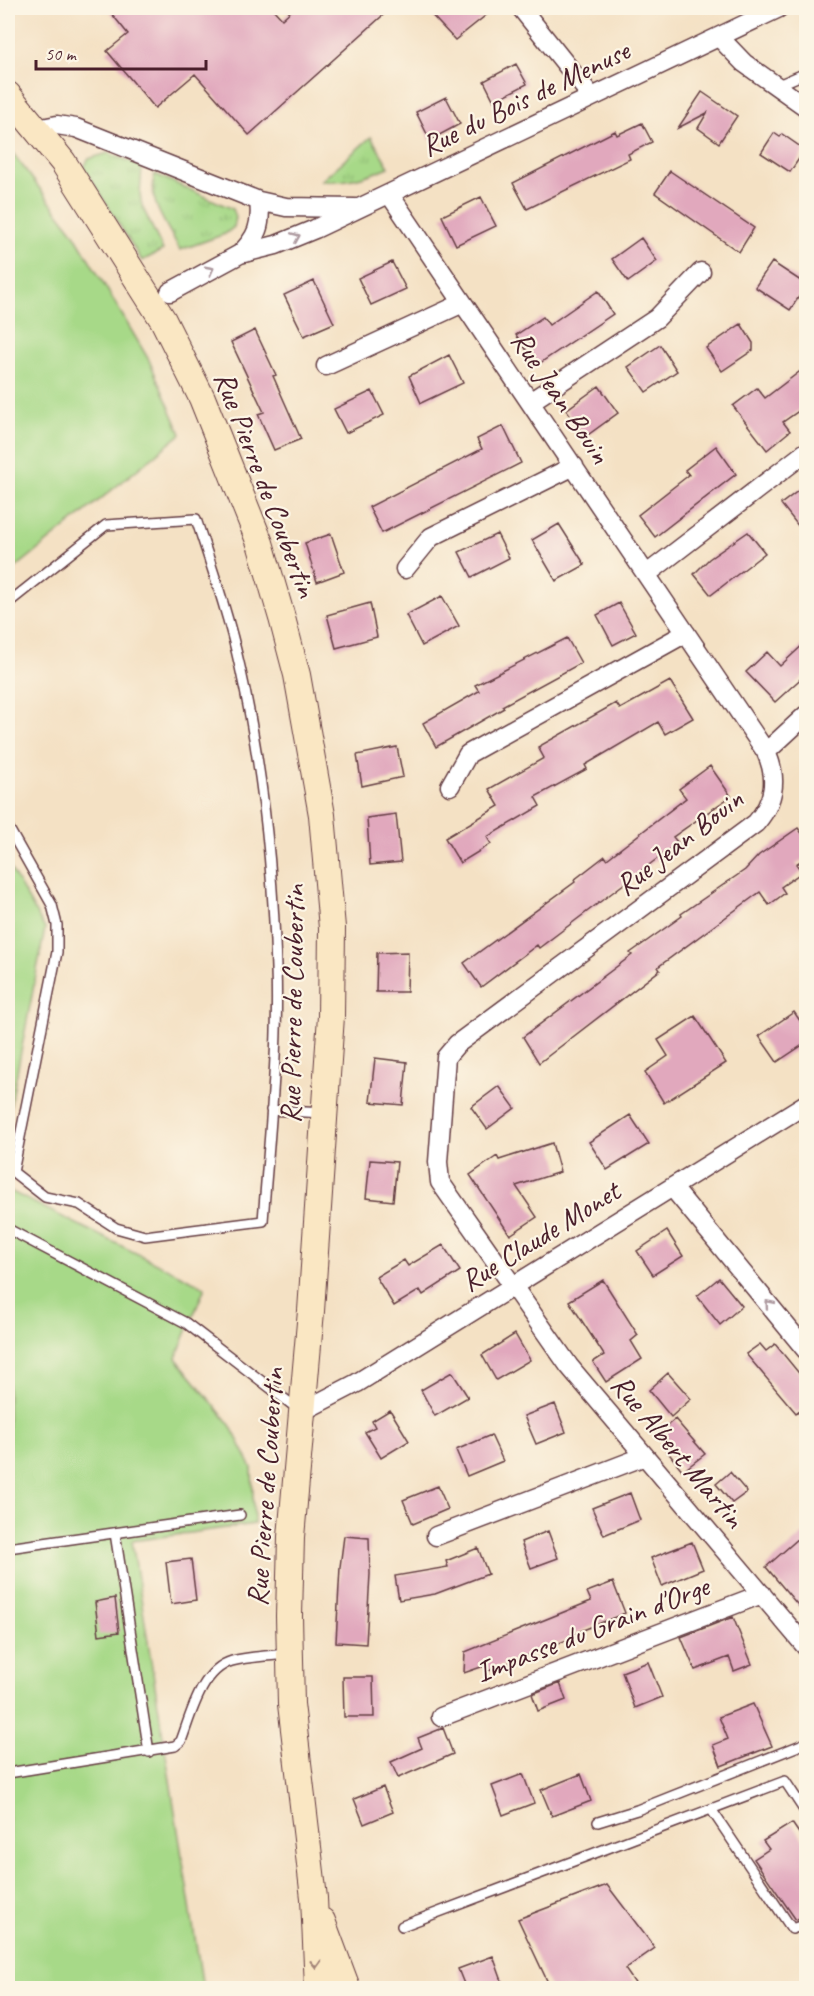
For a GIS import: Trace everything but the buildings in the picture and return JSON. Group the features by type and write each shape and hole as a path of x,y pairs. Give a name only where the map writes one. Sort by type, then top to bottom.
{"main road":[{"name":"Rue Pierre de Coubertin","path":"8,95 63,162 163,320 202,398 236,478 260,543 297,675 322,815 332,928 331,1016 291,1537 290,1654 291,1704 299,1791 314,1898 318,1989"},
{"path":"314,1898 347,1989"}],"street":[{"path":"521,8 592,97"},
{"name":"Rue du Bois de Menuse","path":"170,292 240,254 276,245 390,195 779,8"},
{"path":"718,37 744,63 807,107"},
{"name":"Rue du Bois de Menuse","path":"37,129 57,125 76,128 117,142 259,201 286,207 360,208"},
{"name":"Rue Jean Bouin","path":"390,195 647,574 766,752 773,767 772,797 767,811 756,823 457,1044 446,1057 438,1162 440,1182 514,1286"},
{"name":"Rue du Bois de Menuse","path":"240,254 258,233 261,220 259,201"},
{"path":"132,271 170,292 163,320"},
{"path":"530,402 657,318 701,272"},
{"path":"326,366 463,303"},
{"path":"647,574 807,452"},
{"path":"405,569 430,537 574,466"},
{"path":"450,786 468,754 686,633"},
{"path":"766,752 807,715"},
{"name":"Rue Claude Monet","path":"301,1412 357,1383 807,1104"},
{"path":"673,1188 807,1350"},
{"name":"Rue Albert Martin","path":"514,1286 569,1366 807,1647"},
{"path":"436,1536 645,1456"},
{"name":"Impasse du Grain d'Orge","path":"441,1717 762,1594"}],"lane":[{"path":"776,86 807,73"},
{"path":"8,603 105,525 195,519 225,609 240,667 262,801 270,873 276,970 272,1110 263,1221 145,1236 116,1228 79,1204 45,1197 13,1172 57,952 57,926 52,905 8,827"},
{"path":"272,1110 325,1113"},
{"path":"8,1229 186,1323 301,1412"},
{"path":"8,1548 240,1515"},
{"path":"115,1533 149,1752"},
{"path":"8,1773 175,1746 180,1741 201,1690 216,1670 230,1661 290,1654"},
{"path":"598,1822 637,1810 807,1743"},
{"path":"402,1926 785,1781 807,1813"},
{"path":"711,1809 792,1929 807,1924"}],"green space":[{"path":"371,137 389,167 356,178 321,181"},
{"path":"8,147 73,232 149,360 181,434 8,574"},
{"path":"108,153 142,166 140,195 142,206 163,250 142,261 84,168 88,159"},
{"path":"155,174 233,209 236,217 234,227 225,234 180,250 156,204 153,194"},
{"path":"8,864 45,929 8,1118"},
{"path":"8,1190 205,1287 176,1358 230,1425 252,1468 254,1524 132,1541 203,1988 8,1988"}]}
